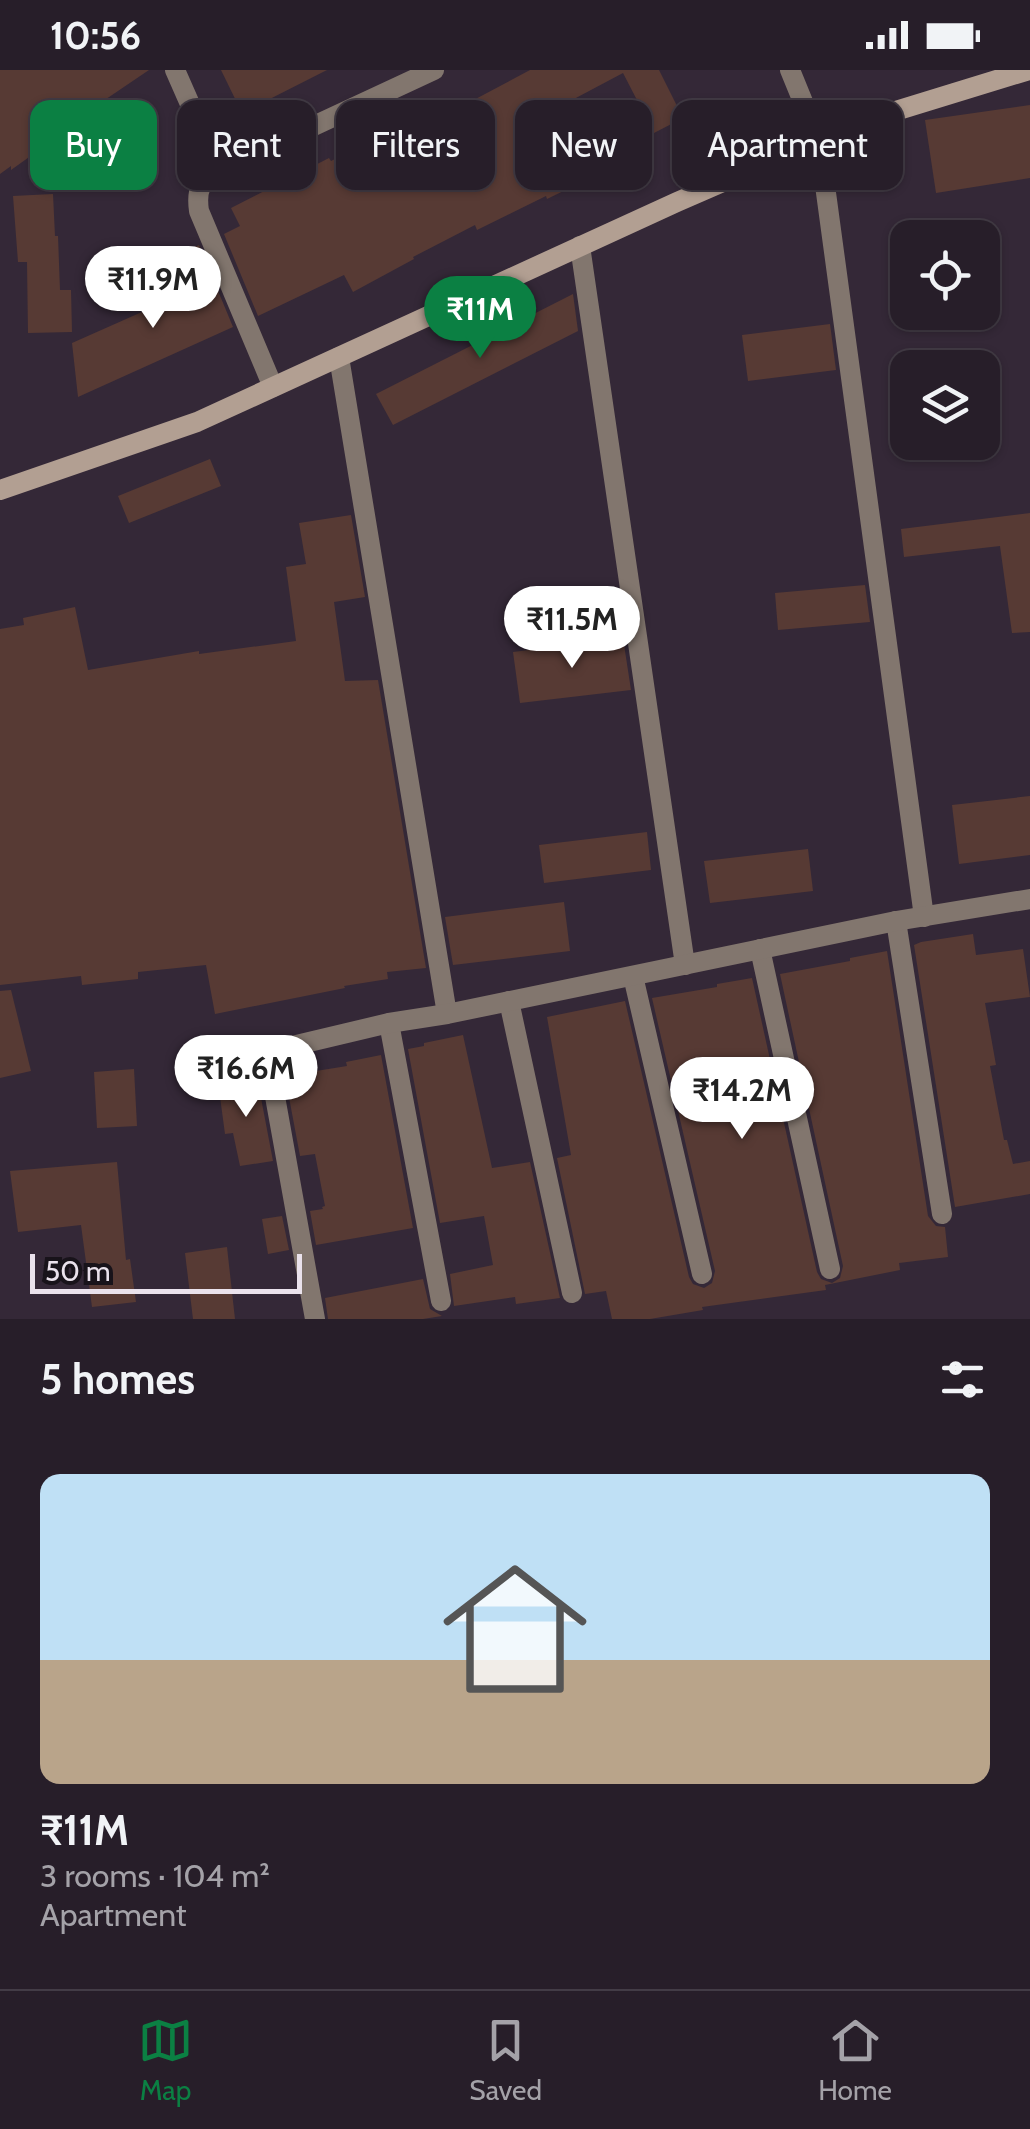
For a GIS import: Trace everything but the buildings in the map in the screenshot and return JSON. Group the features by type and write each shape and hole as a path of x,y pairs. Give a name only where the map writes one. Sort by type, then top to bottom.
{"main road":[{"path":"903,109 1029,70"},
{"path":"0,490 197,422 707,190"}],"street":[{"path":"175,70 188,100"},
{"path":"316,125 434,70"},
{"path":"790,70 802,100"},
{"path":"200,190 199,211 273,387"},
{"path":"826,190 924,916"},
{"path":"580,246 685,965"},
{"path":"339,357 447,1014"},
{"path":"316,1319 268,1052 896,921 1030,900"},
{"path":"896,921 942,1214"},
{"path":"760,950 830,1269"},
{"path":"633,976 702,1274"},
{"path":"509,1001 572,1292"},
{"path":"390,1024 440,1301"}]}
